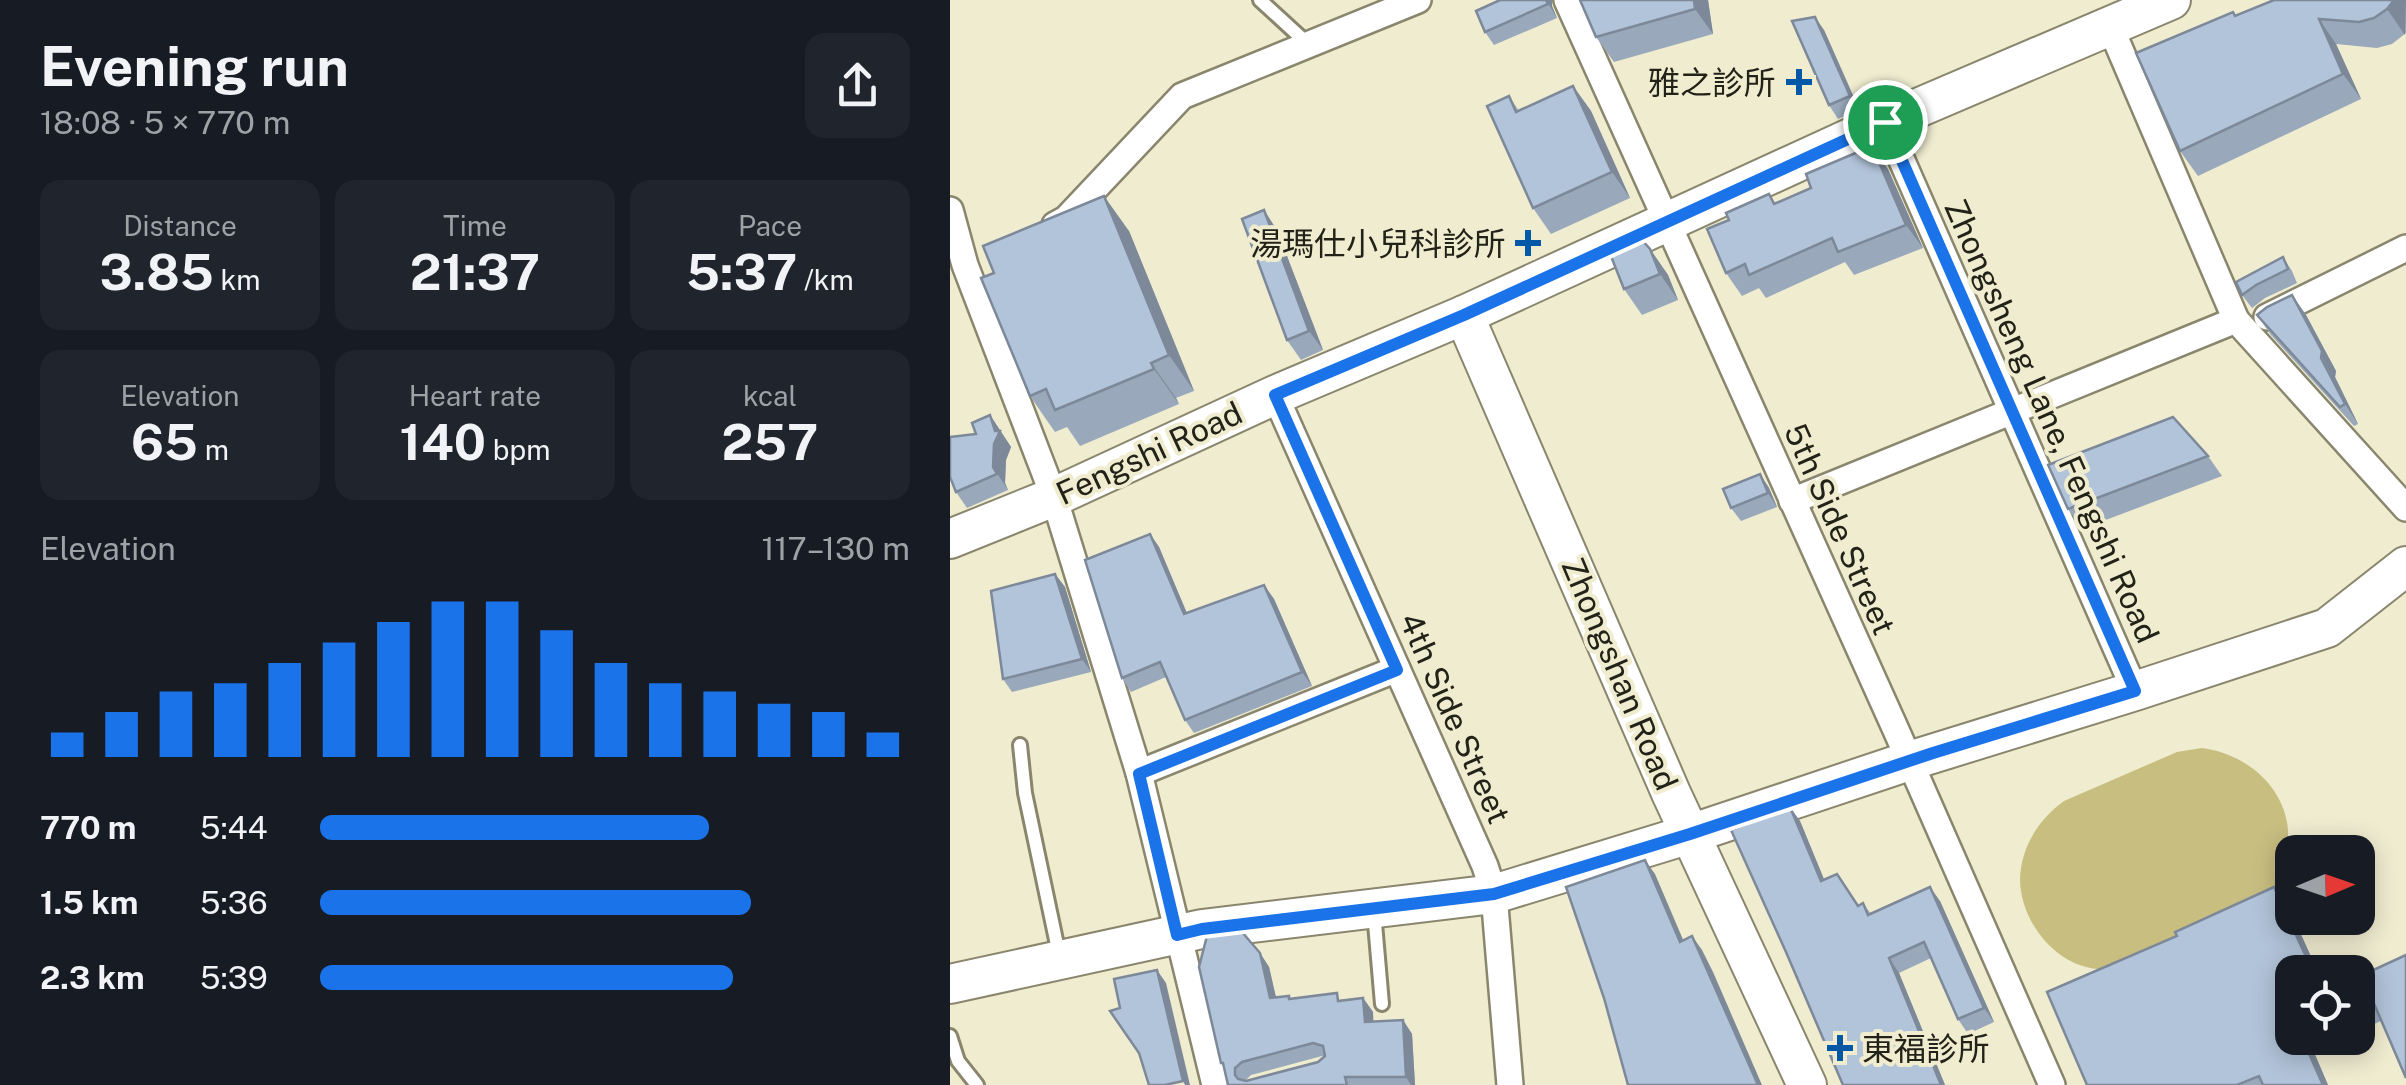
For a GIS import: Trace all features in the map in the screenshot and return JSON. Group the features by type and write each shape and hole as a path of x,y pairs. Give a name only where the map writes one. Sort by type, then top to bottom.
{"street":[{"path":"1032,235 1066,219 1182,96 1418,0"},
{"name":"5th Side Street","path":"1567,0 2052,1085"},
{"name":"Fengshi Road","path":"950,539 1054,497 1885,122 2170,0"},
{"path":"2110,26 2241,327 2406,508"},
{"name":"Zhongsheng Lane, Fengshi Road","path":"1885,122 2135,691"},
{"path":"950,210 966,265 1054,497 1139,774 1215,1085"},
{"path":"1792,500 2013,410 2241,327 2406,248"},
{"name":"Zhongshan Road","path":"1464,315 1690,834 1807,1085"},
{"name":"4th Side Street","path":"1275,395 1485,866 1494,894 1510,1085"},
{"path":"950,984 1202,929 1494,894 2327,628 2406,566"},
{"path":"1139,774 1397,670"}],"lane":[{"path":"1260,0 1309,45"},
{"path":"1020,745 1025,793 1060,961"},
{"path":"1374,908 1382,1004"},
{"path":"950,1036 958,1061 977,1085"}],"shaded area":[{"path":"2202,748 2223,753 2243,762 2273,789 2288,825 2288,835 2275,835 2275,898 2128,965 2108,969 2074,963 2046,942 2027,913 2020,879 2028,845 2039,825 2064,801 2177,752"}],"building":[{"path":"1500,0 1546,0 1548,4 1485,32 1476,11"},
{"path":"1580,0 1694,0 1695,9 1596,37"},
{"path":"2274,0 2394,0 2374,18 2359,22 2319,19 2343,74 2180,151 2136,53 2233,12 2235,16"},
{"path":"1815,17 1850,96 1829,105 1792,21"},
{"path":"1573,86 1612,172 1533,208 1487,106 1509,96 1516,112"},
{"path":"1872,146 1906,225 1838,252 1832,238 1749,275 1745,264 1726,273 1707,229 1729,220 1726,213 1769,194 1774,204 1811,188 1806,174"},
{"path":"1104,196 1169,355 1151,363 1154,369 1055,410 1046,389 1030,396 981,278 994,273 983,246"},
{"path":"1264,210 1309,331 1287,340 1242,219"},
{"path":"1622,234 1641,239 1650,249 1660,274 1624,289 1605,241"},
{"path":"2283,257 2288,269 2242,295 2236,282"},
{"path":"2292,295 2345,404 2340,407 2257,315"},
{"path":"990,415 995,431 1000,431 994,444 993,467 997,474 956,492 950,477 950,437 976,434 972,423"},
{"path":"2173,417 2208,456 2068,509 2048,465"},
{"path":"1760,474 1768,493 1731,508 1723,489"},
{"path":"1150,534 1184,614 1264,585 1302,672 1185,720 1160,662 1122,678 1085,560"},
{"path":"1055,574 1082,659 1003,679 991,591"},
{"path":"1790,807 1821,881 1837,874 1858,906 1863,903 1868,915 1930,887 1984,1008 1958,1019 1924,942 1889,958 1941,1085 1843,1085 1731,830"},
{"path":"1645,860 1680,942 1692,936 1758,1085 1628,1085 1604,998 1566,887"},
{"path":"2274,887 2275,935 2296,935 2305,955 2275,955 2275,1055 2310,1055 2323,1085 2263,1085 2259,1076 2237,1085 2087,1085 2047,992 2177,936 2175,932"},
{"path":"1242,932 1260,953 1270,998 1337,993 1338,1001 1363,998 1365,1022 1403,1020 1406,1077 1345,1077 1347,1085 1228,1085 1199,967 1207,936","holes":["1313,1043 1323,1046 1325,1056 1318,1062 1246,1081 1235,1075 1235,1068 1242,1062"]},
{"path":"2406,955 2406,1078 2375,1006 2375,969"},
{"path":"1157,970 1183,1081 1149,1085 1139,1053 1110,1011 1120,1008 1114,979"}],"place":[{"name":"雅之診所","path":"1799,82"},
{"name":"湯瑪仕小兒科診所","path":"1528,243"},
{"name":"東福診所","path":"1840,1048"}],"route":[{"path":"1885,122 2135,691 1494,894 1177,935 1139,774 1397,670 1275,395 1464,315 1885,122"}]}
